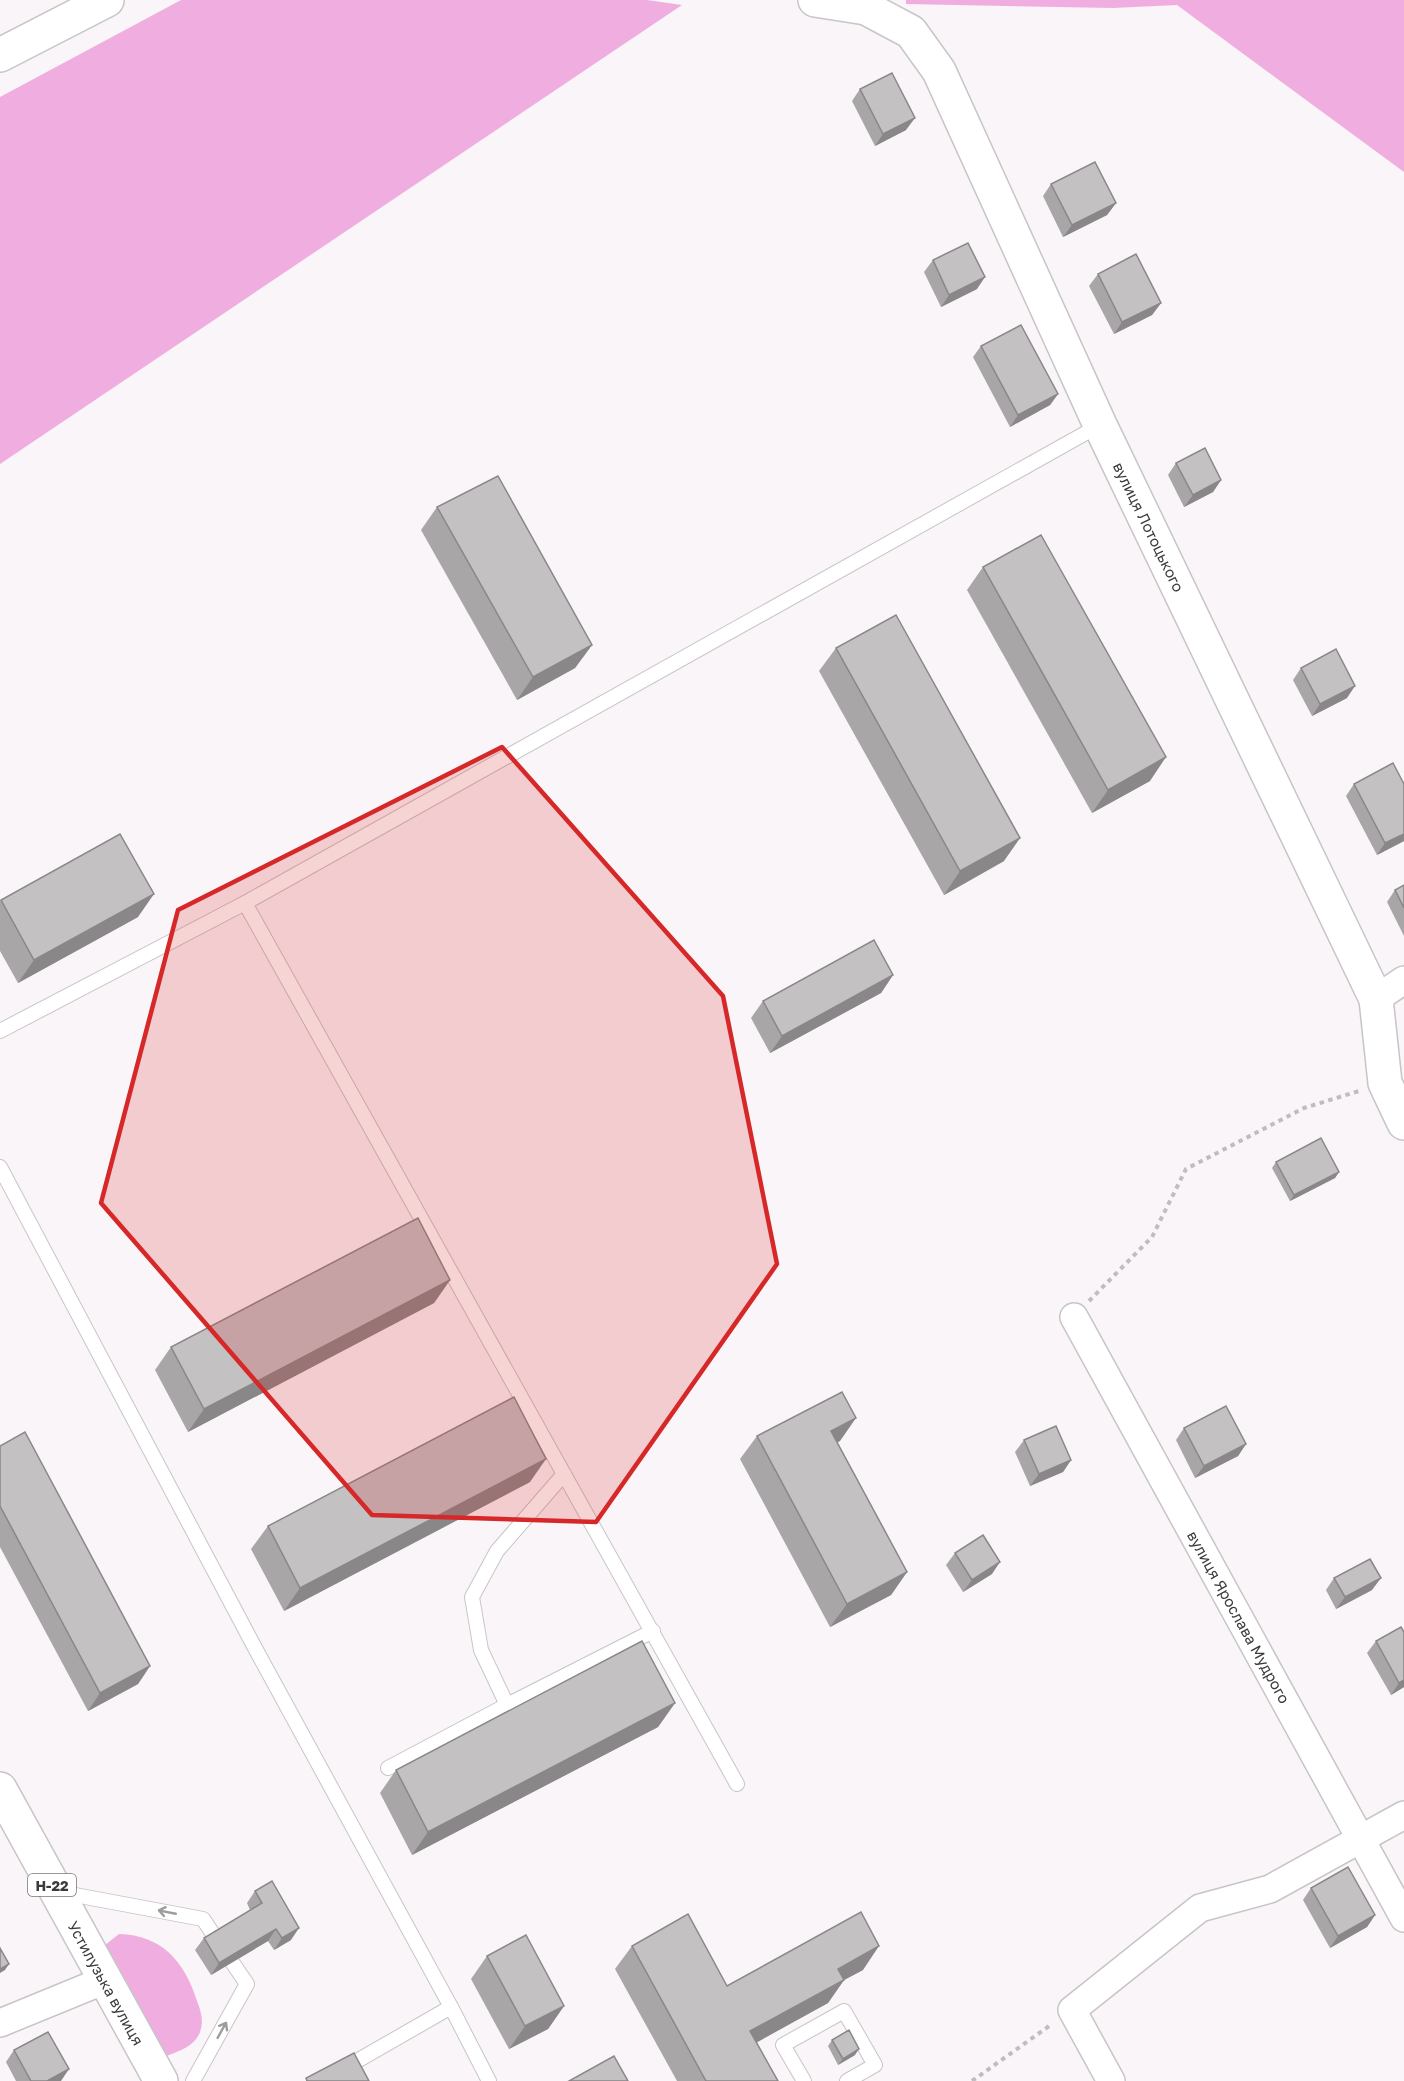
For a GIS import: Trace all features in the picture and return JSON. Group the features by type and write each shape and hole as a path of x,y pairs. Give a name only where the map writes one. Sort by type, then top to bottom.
{"street":[{"path":"0,55 107,0"},
{"name":"вулиця Лотоцького","path":"815,0 866,8 912,32 939,71 1100,425 1376,999 1385,1083 1404,1123"},
{"path":"1376,999 1404,980"},
{"name":"вулиця Ярослава Мудрого","path":"1074,1317 1404,1918"},
{"name":"Устилузька вулиця","path":"0,1789 161,2081"},
{"path":"1111,2081 1072,2010 1200,1908 1270,1889 1404,1815"},
{"path":"0,2023 105,1980"}],"lane":[{"path":"0,1031 245,903 1100,425"},
{"path":"245,903 737,1784"},
{"path":"0,1167 255,1648 489,2081"},
{"path":"507,1705 481,1650 472,1598 497,1551 564,1474"},
{"path":"388,1768 653,1631"},
{"path":"55,1891 203,1919 215,1938"},
{"path":"194,2081 247,1984 232,1962"},
{"path":"322,2081 451,2007"},
{"path":"804,2081 783,2045 844,2011 875,2065 847,2081"}],"path":[{"path":"1074,1317 1152,1237 1186,1169 1304,1108 1385,1083"},
{"path":"972,2081 1072,2010"}],"highlighted area":[{"path":"502,747 723,996 777,1264 596,1522 372,1515 101,1203 178,910"}],"shaded area":[{"path":"181,0 647,0 682,5 0,464 0,97"},
{"path":"906,0 1404,0 1404,172 1177,5 1113,8 906,4"},
{"path":"119,1934 148,1939 159,1945 170,1953 186,1974 202,2020 198,2037 186,2047 167,2056 105,1945"}],"building":[{"path":"892,73 915,118 883,134 860,89"},
{"path":"1095,162 1116,203 1072,225 1051,184"},
{"path":"968,243 985,277 949,295 933,260"},
{"path":"1136,254 1161,303 1122,322 1098,274"},
{"path":"1021,325 1058,394 1018,415 981,346"},
{"path":"1205,448 1221,480 1193,495 1176,463"},
{"path":"498,476 592,645 533,677 437,507"},
{"path":"1041,535 1166,757 1108,790 983,567"},
{"path":"896,615 1020,838 960,871 836,648"},
{"path":"1336,649 1355,686 1320,704 1301,668"},
{"path":"1393,763 1404,784 1404,834 1385,843 1354,784"},
{"path":"120,834 154,894 34,960 1,900"},
{"path":"1404,885 1404,908 1395,890"},
{"path":"874,940 893,975 782,1036 763,1001"},
{"path":"1321,1138 1339,1172 1294,1195 1276,1162"},
{"path":"418,1218 450,1280 204,1409 171,1347"},
{"path":"842,1392 856,1418 831,1431 907,1572 847,1604 757,1436"},
{"path":"514,1397 546,1459 300,1588 268,1526"},
{"path":"1226,1406 1246,1444 1204,1466 1184,1428"},
{"path":"1056,1426 1071,1460 1039,1474 1024,1440"},
{"path":"25,1432 150,1666 100,1693 0,1506 0,1446"},
{"path":"983,1535 1000,1562 972,1580 955,1553"},
{"path":"1370,1559 1381,1578 1345,1597 1334,1578"},
{"path":"1401,1627 1404,1632 1404,1680 1399,1683 1376,1641"},
{"path":"642,1641 675,1703 428,1832 396,1770"},
{"path":"1348,1867 1375,1915 1338,1936 1311,1888"},
{"path":"272,1881 299,1928 282,1938 276,1929 219,1963 204,1938 262,1903 255,1891"},
{"path":"861,1912 879,1946 838,1969 844,1980 750,2031 778,2081 706,2081 632,1946 688,1914 727,1986"},
{"path":"526,1935 564,2006 525,2026 487,1956"},
{"path":"0,1948 9,1964 0,1969"},
{"path":"849,2030 859,2049 843,2059 832,2040"},
{"path":"48,2032 69,2069 47,2081 31,2081 14,2050"},
{"path":"354,2053 369,2081 307,2081 306,2078"},
{"path":"614,2056 628,2081 569,2081"}]}
